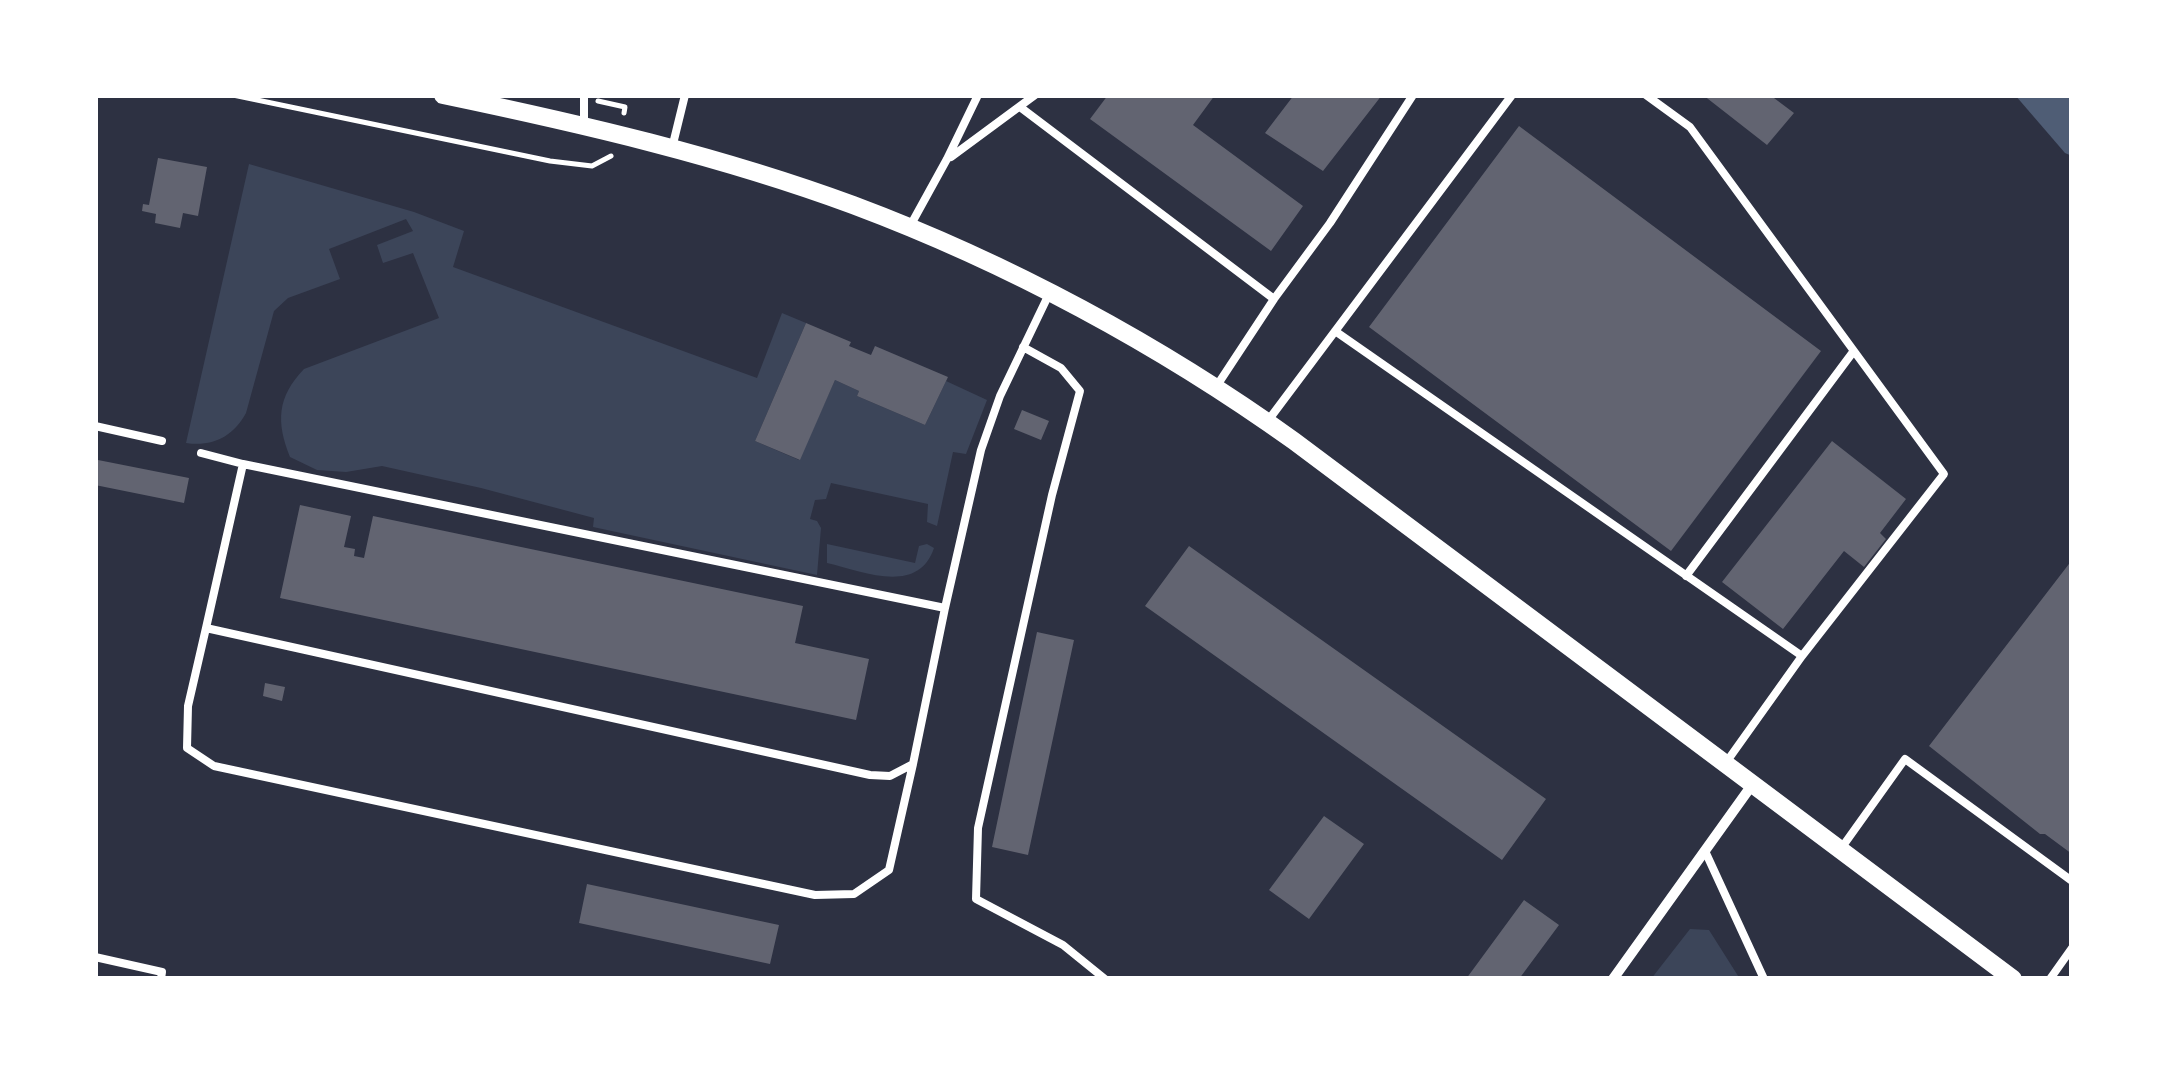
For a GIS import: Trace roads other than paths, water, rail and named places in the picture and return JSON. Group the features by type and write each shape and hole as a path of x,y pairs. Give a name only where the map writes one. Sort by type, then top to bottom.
{"street":[{"path":"443,95 620,133 778,180 909,228 1049,294 1216,388 1267,422 2013,979"},
{"path":"1613,979 1752,785"}],"lane":[{"path":"584,95 584,125"},
{"path":"672,148 685,95"},
{"path":"909,228 978,95"},
{"path":"948,159 1035,95"},
{"path":"1216,388 1414,95"},
{"path":"1267,422 1512,95"},
{"path":"1646,95 1690,128 1944,474 1802,656 1725,764"},
{"path":"1020,107 1274,299"},
{"path":"243,464 188,706 186,748 214,766 815,895 854,894 889,870 981,450 1000,396 1049,294"},
{"path":"1335,331 1802,656"},
{"path":"1023,348 1062,368 1080,391 1052,496 978,828 976,899 1062,945 1105,979"},
{"path":"1686,576 1854,352"},
{"path":"95,426 162,440"},
{"path":"201,453 945,608"},
{"path":"206,628 870,775 890,776 913,764"},
{"path":"1840,850 1904,759 2072,881"},
{"path":"1705,851 1764,979"},
{"path":"2050,979 2072,948"},
{"path":"95,957 162,972 161,979"}]}
